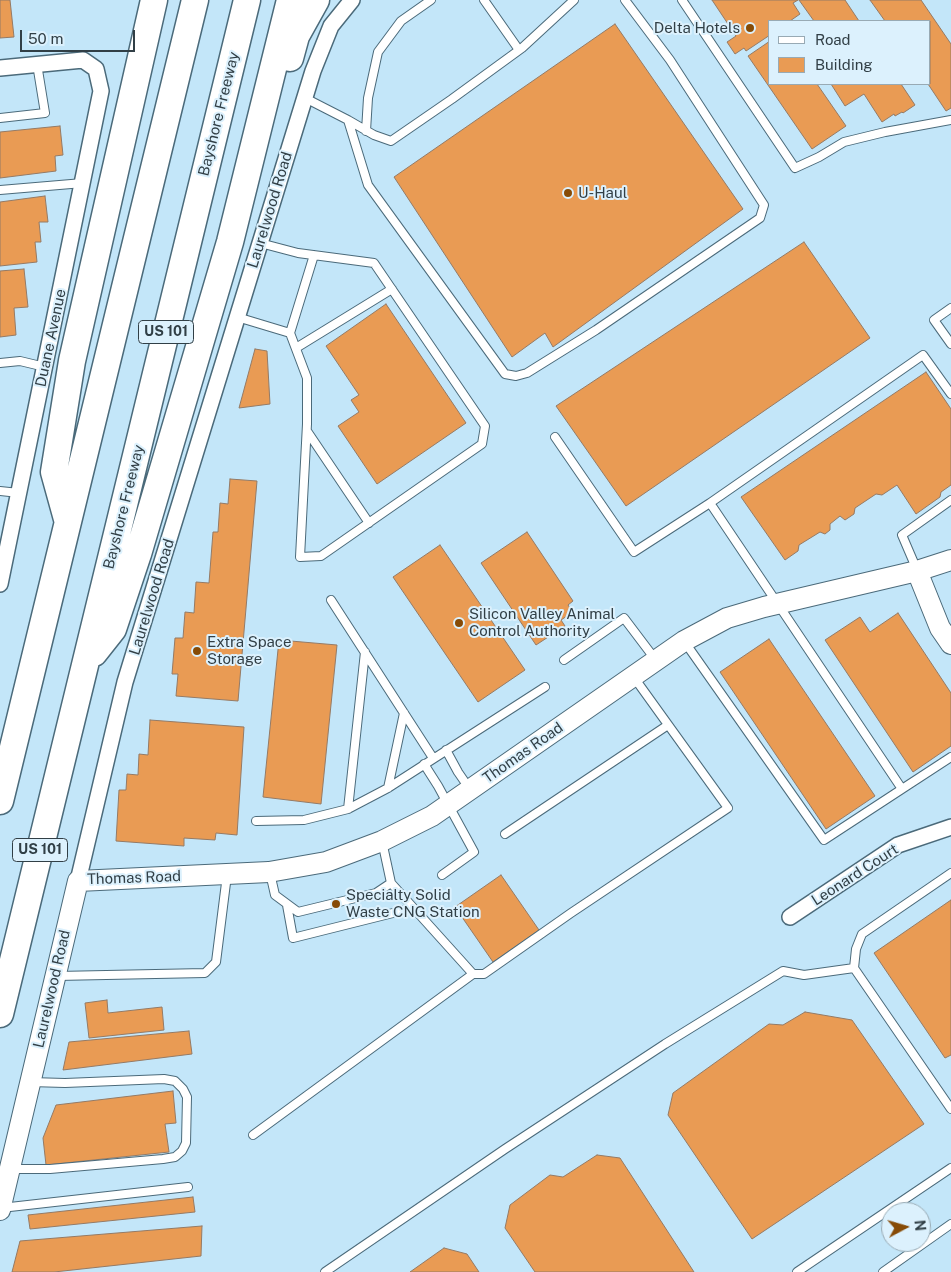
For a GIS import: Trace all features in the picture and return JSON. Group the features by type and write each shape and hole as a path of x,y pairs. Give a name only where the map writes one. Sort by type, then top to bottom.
{"highway":[{"path":"136,74 144,16 144,0"},
{"path":"68,520 54,472 72,361 154,0"},
{"name":"US 101","path":"0,801 195,0"},
{"name":"Bayshore Freeway","path":"0,1014 247,0"},
{"path":"86,663 113,629 138,554 230,242 290,0"},
{"path":"230,242 246,210 296,36 316,0"}],"street":[{"name":"Laurelwood Road","path":"0,1209 126,682 313,71 331,26 352,0"},
{"name":"Duane Avenue","path":"0,584 101,91 96,69 83,60 37,64"},
{"path":"0,68 37,64"},
{"name":"Thomas Road","path":"78,881 270,872 326,862 382,841 432,816 684,641 727,618 917,571 951,560"},
{"path":"917,571 940,628 951,644"},
{"name":"Leonard Court","path":"790,917 898,845 951,827"}],"lane":[{"path":"366,131 368,98 378,52 401,20 431,0"},
{"path":"484,0 519,50"},
{"path":"305,98 374,136 391,141 519,50 574,0"},
{"path":"348,120 368,185 505,374 516,376 527,372 596,330 760,218 764,205 670,60 625,0"},
{"path":"682,0 795,168 844,142 885,132 951,120"},
{"path":"0,118 45,113 37,64"},
{"path":"0,190 83,183"},
{"path":"260,243 298,253 314,255 374,263 485,426 482,444 321,556 300,557 307,430 307,378 290,333 314,255"},
{"path":"296,348 392,289"},
{"path":"951,308 934,320 951,344"},
{"path":"237,317 290,333"},
{"path":"554,437 634,552 923,355 951,394"},
{"path":"0,363 20,361 45,367"},
{"path":"307,430 369,523"},
{"path":"0,491 19,493"},
{"path":"917,571 902,535 951,500"},
{"path":"710,502 902,789"},
{"path":"331,600 433,758"},
{"path":"564,660 624,618 656,661"},
{"path":"684,641 824,840 951,757"},
{"path":"348,809 365,652"},
{"path":"253,1135 473,974 484,974 728,808 633,676"},
{"path":"256,821 304,820 348,809 388,788 544,688"},
{"path":"388,788 404,713"},
{"path":"505,834 668,725"},
{"path":"446,750 470,790"},
{"path":"424,764 474,852 442,875"},
{"path":"382,841 391,883 473,974"},
{"path":"270,872 275,895 298,912 376,893 391,883"},
{"path":"951,873 862,934 856,949 854,968 951,1109"},
{"path":"55,976 205,973 216,962 227,874"},
{"path":"287,905 293,938 413,908"},
{"path":"325,1272 504,1149 665,1044 783,971 804,975 854,968"},
{"path":"10,1169 50,1169 175,1157 182,1151 186,1143 186,1097 183,1089 175,1081 164,1078 65,1083 30,1082"},
{"path":"797,1272 951,1168"},
{"path":"0,1209 188,1187"},
{"path":"883,1272 951,1224"}],"building":[{"path":"0,0 10,0 14,37 0,38"},
{"name":"Delta Hotels","path":"712,0 798,0 793,3 800,14 791,20 768,20 768,36 746,51 744,48 735,54 727,42 736,36"},
{"path":"799,0 845,0 858,20 813,20"},
{"path":"870,0 921,0 951,44 951,108 946,111 929,85 931,85 931,20 884,20"},
{"name":"U-Haul","path":"615,24 743,209 553,347 545,333 512,357 394,177"},
{"path":"768,42 768,85 818,85 846,126 812,149 748,56"},
{"path":"832,85 902,85 915,105 903,113 895,116 894,114 882,122 864,94 845,106"},
{"path":"60,126 63,155 55,156 56,171 0,178 0,132"},
{"path":"45,196 48,222 39,222 41,242 35,242 37,262 0,266 0,202"},
{"path":"804,242 870,338 626,506 556,406"},
{"path":"24,269 28,307 14,308 16,335 0,337 0,271"},
{"path":"386,304 466,423 377,484 338,426 359,412 351,400 359,395 326,346"},
{"path":"255,349 267,351 270,404 239,408"},
{"path":"926,372 951,409 951,485 941,492 940,497 916,514 897,485 882,495 876,494 855,508 854,514 845,520 840,516 830,524 830,530 825,534 820,532 799,545 798,551 785,560 741,497"},
{"path":"230,479 257,481 238,701 176,696 178,674 172,674 175,638 183,638 185,612 194,613 196,582 209,583 213,532 218,532 220,503 228,504"},
{"path":"527,532 573,601 568,605 573,612 561,620 565,626 536,645 481,563"},
{"name":"Silicon Valley Animal Control Authority","path":"440,545 525,670 478,702 393,577"},
{"path":"898,613 951,693 951,746 913,772 825,640 860,617 870,632"},
{"path":"769,639 875,796 826,829 720,672"},
{"path":"279,640 337,645 321,804 263,797"},
{"path":"150,720 244,727 237,835 216,833 215,840 184,838 184,846 116,841 119,790 126,790 127,774 138,775 139,754 148,755"},
{"path":"501,875 539,930 493,962 455,907"},
{"path":"951,900 951,1055 945,1058 874,953"},
{"path":"107,1000 108,1013 162,1007 164,1030 89,1038 85,1003"},
{"path":"805,1012 852,1020 924,1124 752,1239 668,1115 673,1093 769,1024 783,1025"},
{"path":"189,1031 192,1054 63,1070 69,1042"},
{"path":"173,1091 176,1123 165,1124 169,1152 46,1165 43,1138 56,1105"},
{"path":"597,1155 620,1158 694,1272 535,1272 505,1228 510,1205 550,1175 563,1177"},
{"path":"193,1197 195,1212 30,1229 28,1215"},
{"path":"202,1226 201,1256 54,1272 12,1272 20,1241"},
{"path":"444,1248 467,1254 479,1272 410,1272"}],"place":[{"name":"Delta Hotels","path":"750,28"},
{"name":"U-Haul","path":"568,193"},
{"name":"Silicon Valley Animal Control Authority","path":"459,623"},
{"name":"Extra Space Storage","path":"197,651"},
{"name":"Specialty Solid Waste CNG Station","path":"336,904"}]}
